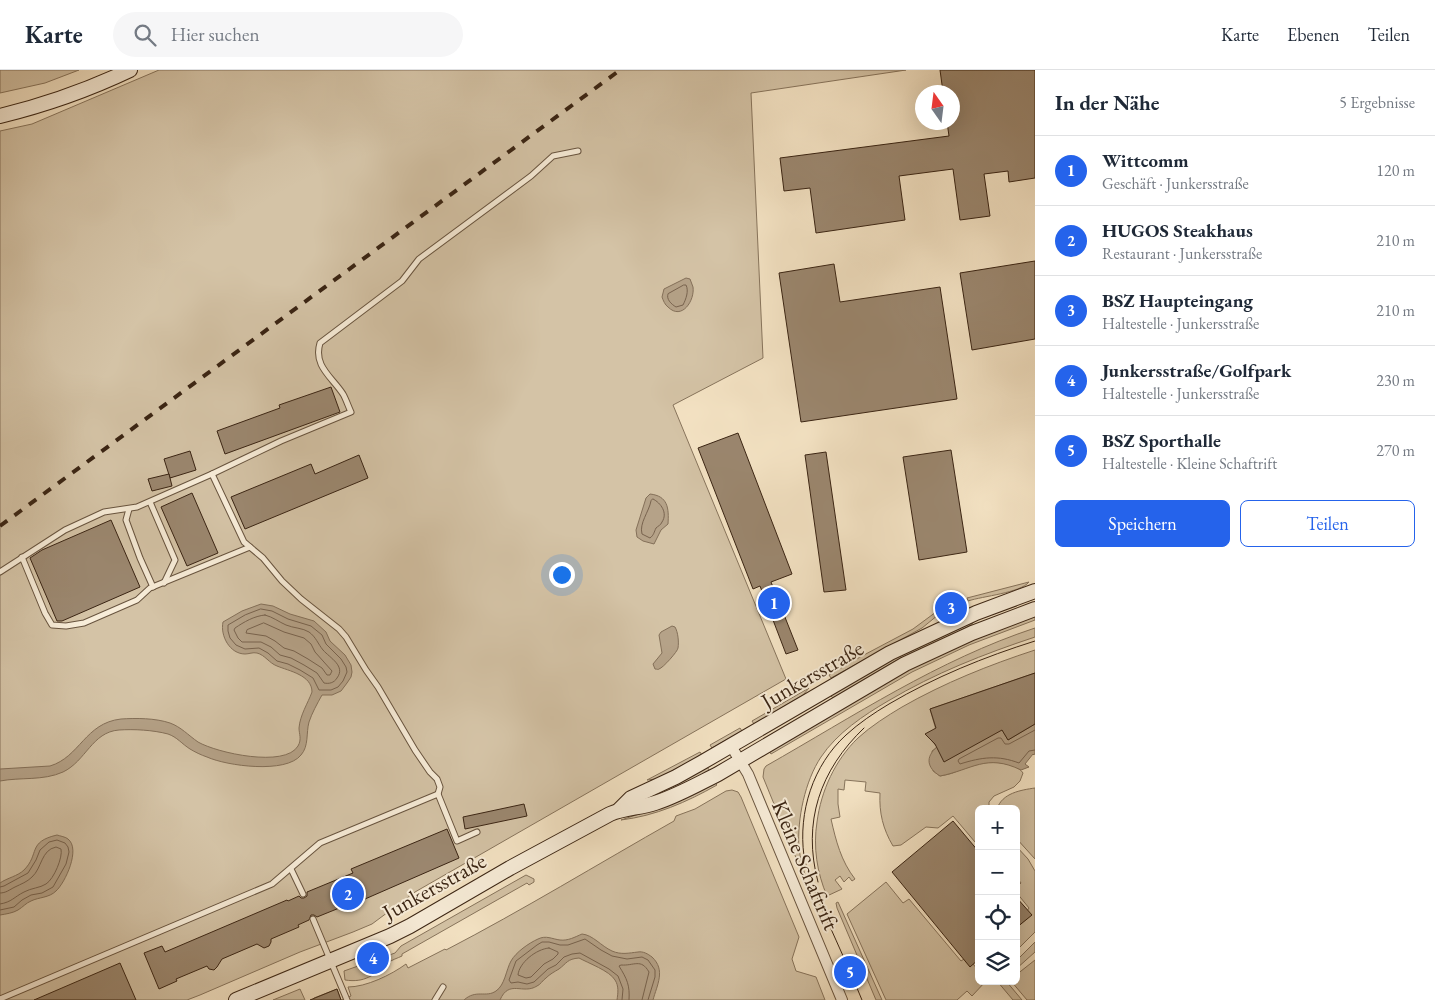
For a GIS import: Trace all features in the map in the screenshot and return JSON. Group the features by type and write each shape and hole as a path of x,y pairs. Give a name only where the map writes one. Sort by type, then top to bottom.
{"main road":[{"path":"0,116 86,90 120,72"},
{"name":"Junkersstraße","path":"236,1000 410,926 510,868 619,810 631,798 676,777 912,641 976,613 1035,591"},
{"name":"Junkersstraße","path":"619,810 656,803 705,781 905,664 972,633 1035,609"}],"street":[{"name":"Kleine Schaftrift","path":"731,746 747,772 842,1000"}],"lane":[{"path":"0,572 65,530 81,522 104,512 137,508 282,441 351,412 343,394 323,369 317,351 320,343 402,281 419,259 531,176 554,156 578,151"},
{"path":"212,474 244,542 263,558 284,583 301,599 339,629 346,637 381,691 415,750 437,779 440,787 438,794 457,841 477,832"},
{"path":"150,502 175,560 164,583"},
{"path":"129,509 126,520 153,587"},
{"path":"22,557 52,625 66,626 84,623 136,600 153,587 250,547"},
{"path":"0,999 272,884 320,843 438,794"},
{"path":"291,869 303,894"},
{"path":"313,919 347,1000"},
{"path":"435,1000 444,987"}],"shaded area":[{"path":"0,70 79,70 45,83 0,93"},
{"path":"159,70 906,70 751,93 763,358 673,405 786,679 415,892 372,924 300,952 200,995 187,1000 0,1000 0,131 32,124"},
{"path":"1029,582 1010,592 968,601 967,598"},
{"path":"936,612 938,615 922,628 831,678 829,675 913,629"},
{"path":"1035,616 1035,620 969,645 912,672 771,754 769,751 910,669 968,642"},
{"path":"975,620 962,630 894,662 833,698 831,696 831,694 893,658"},
{"path":"1035,628 1035,637 960,665 879,706 843,732 827,748 815,767 806,789 799,825 799,848 806,878 803,875 763,777 766,766 930,673 999,641"},
{"path":"1035,650 1035,673 930,709 936,730 926,734 937,747 932,751 933,771 940,776 978,763 989,762 1009,764 1020,769 1023,773 1020,781 1014,787 994,796 989,805 975,805 975,842 953,816 938,828 926,827 901,845 893,846 882,821 880,793 865,791 866,782 845,780 844,790 838,789 840,817 831,819 843,858 855,879 852,881 849,877 844,882 840,876 835,880 842,889 827,896 817,860 815,841 817,822 822,799 830,777 842,756 858,738 896,710 934,690"},
{"path":"809,688 803,695 754,724 752,721"},
{"path":"740,728 742,731 712,748 710,745"},
{"path":"700,752 702,755 656,779 647,780"},
{"path":"707,767 710,771 665,791 665,789"},
{"path":"715,783 717,785 670,807 646,815 621,820 678,801"},
{"path":"1035,788 1035,859 1020,842 1020,805 999,805 1003,799 1018,791"},
{"path":"732,790 738,792 741,797 799,937 792,959 796,971 816,977 825,1000 341,1000 351,996 348,987 370,983 406,964 408,968 446,950 674,821 676,816 695,809 726,791"},
{"path":"1020,850 1035,871 1035,932 1020,947 1020,925 1031,915 1027,911 1029,908 1020,897"},
{"path":"526,875 534,879 534,882 529,885 527,883 402,954 402,956 389,962 369,977 352,981 345,980 344,971 395,953 401,946"},
{"path":"886,882 903,903 909,899 961,961 964,959 970,966 973,964 975,966 975,985 982,985 972,996 967,991 957,1000 886,1000 847,914"},
{"path":"838,902 882,1000 876,1000 837,908 836,903"},
{"path":"1035,942 1035,952 1020,965 1020,957"},
{"path":"1035,960 1035,1000 1027,1000 1014,985 1020,985 1020,972"},
{"path":"1000,985 1009,985 1022,1000 1013,1000"},
{"path":"300,989 305,1000 273,1000"},
{"path":"337,989 341,1000 315,1000 314,998"}],"water":[{"path":"686,278 690,279 693,287 692,298 683,310 673,311 663,300 664,289"},
{"path":"650,494 661,497 664,500 668,513 668,524 661,530 654,544 637,537 636,530 646,498"},
{"path":"261,604 273,606 290,614 314,621 326,632 330,641 345,655 351,665 351,677 341,691 332,695 322,695 309,722 304,751 293,761 283,765 270,766 228,763 198,753 168,734 144,730 119,730 110,732 95,741 78,761 63,772 48,777 0,781 0,769 50,766 60,762 99,727 121,719 146,719 170,723 198,742 235,754 266,757 291,753 299,743 300,723 312,692 311,686 299,674 274,665 260,654 245,654 235,651 227,643 223,633 223,622 242,611"},
{"path":"672,626 675,627 678,634 678,648 664,666 655,669 653,664 662,653 659,635"},
{"path":"1035,724 1035,753 1025,764 1029,767 1021,770 1009,765 988,763 940,776 930,766 929,758 937,747 1002,730 1008,740"},
{"path":"57,835 68,839 72,844 73,850 70,866 60,887 50,895 31,901 14,912 0,915 0,883 24,870 41,841"},
{"path":"582,934 590,936 615,952 642,952 652,957 660,972 653,1000 617,1000 618,987 612,977 604,970 579,958 572,959 537,986 527,989 508,990 500,1000 464,1000 473,995 488,994 496,991 501,985 509,965 516,954 534,941 544,937 566,940"}],"building":[{"path":"940,70 1035,70 1035,178 1009,182 1008,171 984,174 990,216 960,220 953,169 899,176 905,220 816,233 810,188 784,191 780,158 949,136 948,130 960,130 960,85 942,85"},
{"path":"1035,261 1035,339 972,350 960,273"},
{"path":"834,264 840,302 940,287 957,399 801,422 779,273"},
{"path":"331,387 340,412 225,454 217,431 280,408 279,405"},
{"path":"738,433 792,574 771,582 798,650 786,654 760,586 753,589 698,448"},
{"path":"951,450 967,552 919,560 903,457"},
{"path":"190,451 196,470 170,478 164,459"},
{"path":"826,452 846,590 824,592 805,455"},
{"path":"359,455 368,478 245,529 231,497 311,464 315,474"},
{"path":"169,474 172,486 152,491 148,479"},
{"path":"192,493 218,553 187,566 161,507"},
{"path":"111,520 140,587 62,621 57,621 30,558 42,550"},
{"path":"1035,673 1035,724 1008,740 1002,730 944,762 935,744 925,734 936,728 930,709"},
{"path":"524,804 527,816 465,829 463,817"},
{"path":"953,821 975,847 975,963 970,967 892,872"},
{"path":"447,829 459,858 365,899 317,917 311,915 309,920 298,925 299,927 271,939 269,946 264,948 257,944 222,959 214,970 209,969 207,966 176,979 177,981 159,989 144,953 162,946 165,952 287,900 299,896 304,898 307,896 307,892 353,873 351,869"},
{"path":"1020,902 1032,915 1020,925"},
{"path":"120,963 136,1000 34,1000"},
{"path":"337,989 341,1000 310,1000"}],"tram line":[{"path":"862,1000 817,896 804,856 803,823 810,790 817,775 834,747 861,722 883,707 960,668 1035,641"},
{"path":"818,882 812,839 814,818 819,798 826,779 836,761 864,728"}],"railway":[{"path":"0,526 620,70"}],"place":[{"name":"Wittcomm","path":"774,603"},
{"name":"BSZ Haupteingang","path":"951,608"},
{"name":"HUGOS Steakhaus","path":"348,894"},
{"name":"Junkersstraße/Golfpark","path":"373,958"},
{"name":"BSZ Sporthalle","path":"850,972"}]}
